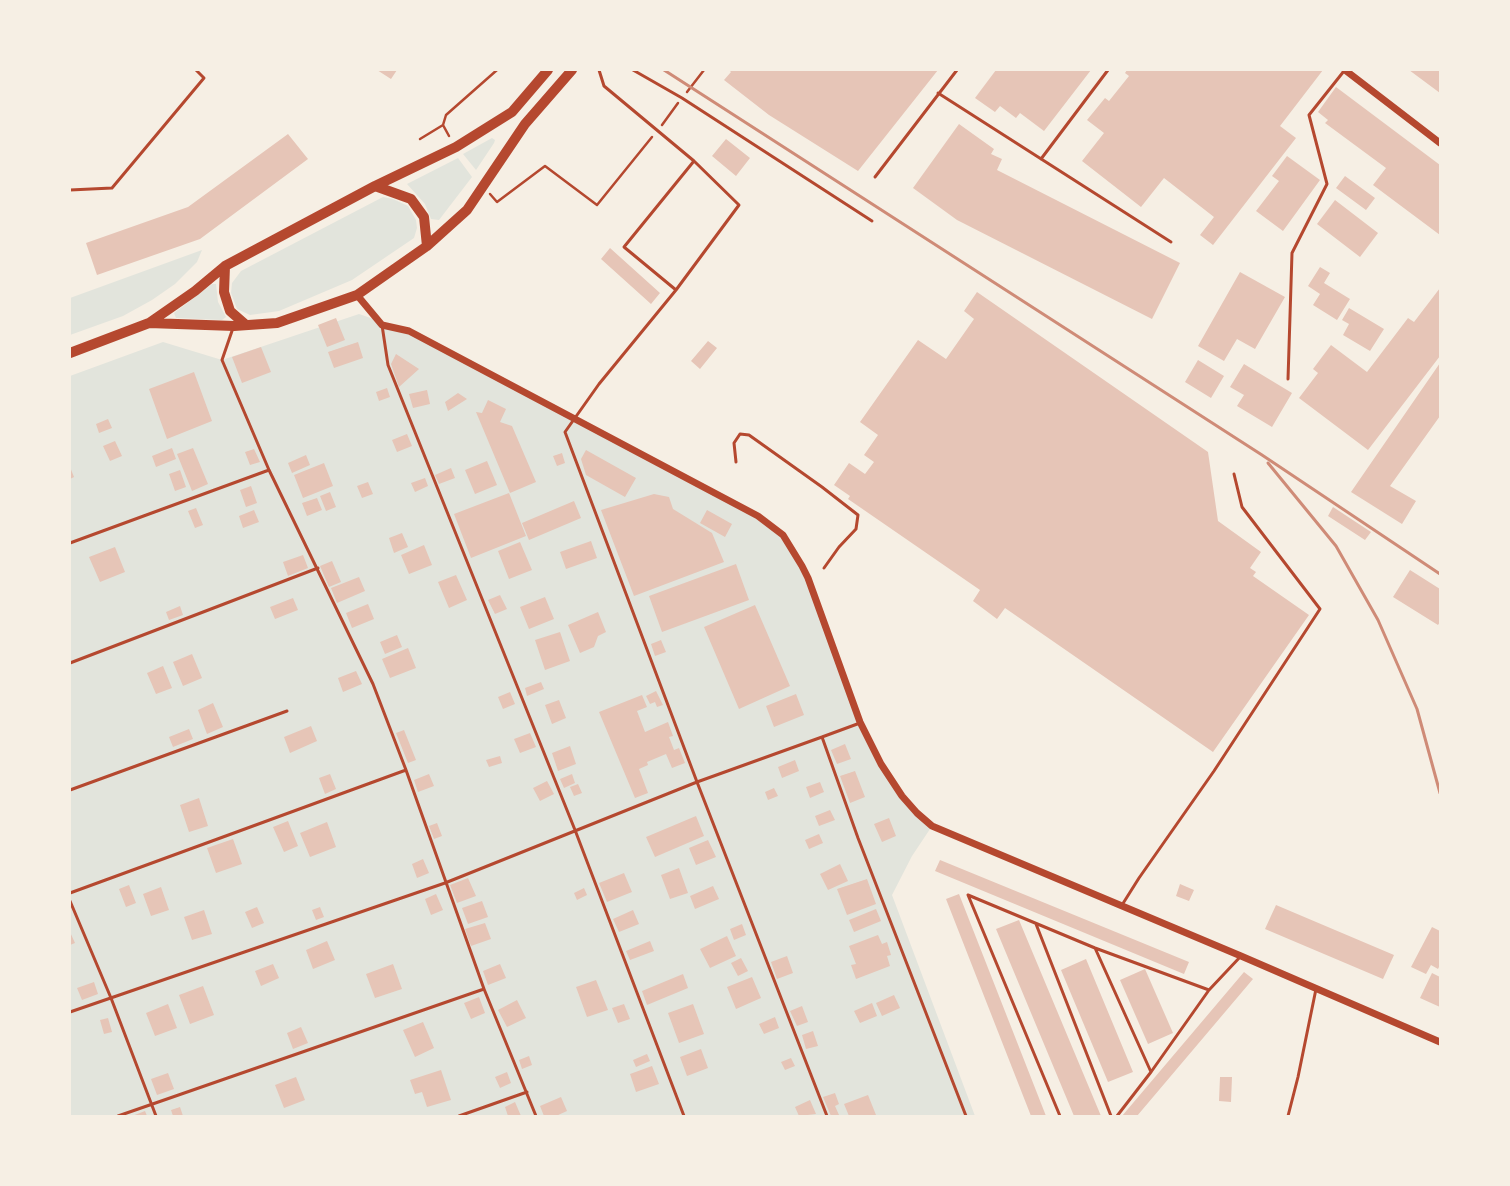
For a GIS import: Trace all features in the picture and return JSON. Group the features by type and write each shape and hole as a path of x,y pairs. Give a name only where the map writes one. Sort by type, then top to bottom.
{"main road":[{"path":"70,352 149,323 195,291 225,266 375,186 456,147 512,112 548,70"},
{"path":"149,323 234,326 277,323 357,295 427,246 467,210 525,124 572,70"},
{"path":"375,186 411,199 424,217 427,246"},
{"path":"225,266 224,292 230,311 246,325"}],"street":[{"path":"1345,70 1440,143"},
{"path":"357,295 382,325 409,331 758,516 782,535 808,578 860,722 881,764 902,796 917,813 932,826 1241,956 1440,1042"}],"lane":[{"path":"70,190 112,188 204,78 196,70"},
{"path":"599,70 604,86 694,161 739,205 676,290 598,384 565,432 697,782 827,1116"},
{"path":"633,70 682,98 872,221"},
{"path":"875,177 957,70"},
{"path":"1041,159 1108,70"},
{"path":"1288,380 1292,253 1327,184 1309,115 1345,70"},
{"path":"938,94 1171,242"},
{"path":"676,290 624,247 694,161"},
{"path":"382,325 388,365 575,830 684,1116"},
{"path":"234,326 222,360 269,470 318,568 373,684 406,770 484,989 536,1116"},
{"path":"736,462 734,443 740,434 749,435 822,487 858,515 856,529 840,546 824,568"},
{"path":"70,543 269,470"},
{"path":"1121,906 1214,771 1320,609 1242,507 1234,474"},
{"path":"70,663 318,568"},
{"path":"70,790 287,712"},
{"path":"70,1012 445,883 697,782 860,722"},
{"path":"822,737 858,838 966,1116"},
{"path":"70,893 406,770"},
{"path":"1060,1116 968,895 1095,948 1209,990"},
{"path":"70,901 111,998 156,1116"},
{"path":"1036,923 1111,1116"},
{"path":"1095,948 1151,1072"},
{"path":"1117,1116 1151,1072 1209,990 1241,956"},
{"path":"1288,1116 1298,1077 1316,988"},
{"path":"118,1116 484,989"},
{"path":"459,1116 527,1092"}],"path":[{"path":"420,139 443,125 446,115 497,70"},
{"path":"443,125 449,136"},
{"path":"488,191 497,202 545,166 597,205"}],"shaded area":[{"path":"492,138 495,140 494,143 476,170 463,154"},
{"path":"458,158 472,177 439,220 431,219 425,204 407,184"},
{"path":"383,197 393,199 408,206 416,220 417,228 414,238 352,280 279,311 250,315 237,309 231,293 232,283 241,271"},
{"path":"202,250 197,262 175,284 152,300 123,316 70,335 70,298"},
{"path":"212,284 216,284 218,302 226,317 222,320 176,318 174,313"},
{"path":"359,314 409,331 700,484 783,535 802,566 860,722 902,796 932,826 912,856 892,895 975,1116 70,1116 70,376 163,342 222,360"}],"building":[{"path":"377,70 397,70 391,79"},
{"path":"729,70 938,70 858,171 769,115 724,80 731,72"},
{"path":"996,70 1091,70 1044,131 1020,113 1016,118 1000,106 995,112 975,98"},
{"path":"1127,70 1323,70 1280,126 1296,138 1213,245 1200,235 1214,217 1164,178 1141,207 1082,161 1104,133 1087,120 1105,98 1109,101 1129,76 1125,73"},
{"path":"1409,70 1440,70 1440,93"},
{"path":"1336,87 1440,165 1440,235 1373,185 1386,168 1325,123 1328,120 1318,112"},
{"path":"959,124 994,149 991,154 1002,159 997,170 1180,263 1152,319 957,220 913,188"},
{"path":"288,134 308,159 200,239 97,275 86,243 188,207"},
{"path":"726,139 750,158 736,176 712,156"},
{"path":"1287,156 1320,180 1283,231 1256,211 1279,181 1272,176"},
{"path":"1345,176 1375,198 1366,210 1336,188"},
{"path":"1335,200 1378,233 1360,257 1317,224"},
{"path":"610,248 660,293 651,304 601,259"},
{"path":"1320,267 1330,273 1324,283 1350,299 1337,320 1313,305 1320,294 1308,286"},
{"path":"1240,272 1285,297 1255,349 1237,339 1224,361 1198,346"},
{"path":"1440,288 1440,356 1368,450 1299,398 1318,373 1313,369 1331,345 1367,372 1408,318 1414,322"},
{"path":"977,292 1208,452 1218,521 1261,552 1250,568 1256,572 1253,576 1309,615 1213,752 1005,608 997,619 973,601 980,590 848,499 850,496 834,485 849,463 865,474 874,462 864,455 878,435 860,422 918,340 946,359 974,319 964,311"},
{"path":"1349,308 1384,329 1370,351 1343,335 1349,324 1342,320"},
{"path":"336,318 345,340 327,347 318,325"},
{"path":"708,341 717,348 700,369 691,361"},
{"path":"358,342 363,358 334,368 328,352"},
{"path":"261,347 271,372 242,383 232,357"},
{"path":"396,354 419,369 399,387 391,364"},
{"path":"1198,360 1224,376 1211,398 1185,382"},
{"path":"1440,363 1440,416 1390,486 1416,501 1402,524 1351,492"},
{"path":"1244,364 1292,393 1272,427 1237,406 1244,395 1230,387"},
{"path":"194,372 212,421 167,439 149,389"},
{"path":"387,388 390,397 379,401 376,392"},
{"path":"427,390 430,404 413,408 409,394"},
{"path":"458,393 467,399 448,411 445,402"},
{"path":"488,400 506,409 500,422 512,426 536,482 510,493 476,412 482,413"},
{"path":"108,419 112,428 99,433 96,424"},
{"path":"407,434 412,446 397,452 392,440"},
{"path":"115,441 122,456 110,461 103,446"},
{"path":"172,448 176,459 156,467 152,456"},
{"path":"193,448 208,484 192,491 177,454"},
{"path":"254,449 260,462 250,465 245,452"},
{"path":"586,450 636,478 625,497 586,475 581,459"},
{"path":"562,453 565,463 557,466 553,456"},
{"path":"306,455 310,465 292,473 288,463"},
{"path":"487,461 497,485 475,494 465,470"},
{"path":"324,463 333,486 303,498 294,475"},
{"path":"70,467 74,477 70,479"},
{"path":"451,468 455,478 439,484 435,475"},
{"path":"180,470 186,487 175,491 169,474"},
{"path":"425,478 428,486 415,492 411,483"},
{"path":"368,482 373,494 362,498 357,486"},
{"path":"251,486 257,503 246,507 240,490"},
{"path":"330,492 336,507 326,511 320,496"},
{"path":"509,493 526,536 471,558 454,514"},
{"path":"654,494 669,497 673,509 712,533 724,562 634,596 601,510"},
{"path":"317,498 322,510 307,516 302,503"},
{"path":"574,501 581,518 529,540 522,523"},
{"path":"1333,507 1371,532 1365,540 1328,516"},
{"path":"196,508 203,525 195,528 188,511"},
{"path":"254,510 259,522 243,528 239,516"},
{"path":"707,510 732,524 725,537 700,523"},
{"path":"402,533 408,547 394,553 389,538"},
{"path":"591,541 597,558 566,569 560,552"},
{"path":"520,542 532,570 509,579 498,551"},
{"path":"424,545 432,565 409,574 401,555"},
{"path":"115,547 125,572 100,582 89,557"},
{"path":"303,555 308,568 288,576 283,562"},
{"path":"332,561 341,582 329,587 320,566"},
{"path":"736,564 749,600 662,632 649,596"},
{"path":"1410,570 1440,589 1440,622 1438,625 1393,597"},
{"path":"456,575 467,600 449,608 438,582"},
{"path":"359,577 365,591 337,603 331,588"},
{"path":"500,595 507,609 495,614 488,600"},
{"path":"545,597 554,619 529,629 520,607"},
{"path":"293,598 298,610 275,619 270,607"},
{"path":"368,604 374,619 352,628 346,613"},
{"path":"755,605 790,686 739,709 704,627"},
{"path":"180,606 183,615 169,620 166,612"},
{"path":"598,612 606,632 598,636 594,647 580,653 568,625"},
{"path":"560,632 570,661 545,670 535,640"},
{"path":"397,635 402,647 385,654 380,642"},
{"path":"661,640 666,652 655,656 651,644"},
{"path":"408,648 416,668 390,678 382,659"},
{"path":"192,654 202,678 183,686 173,662"},
{"path":"163,666 172,688 156,694 147,673"},
{"path":"356,671 362,684 343,692 338,678"},
{"path":"541,682 544,689 527,696 525,688"},
{"path":"656,691 663,705 657,707 655,702 650,704 646,696"},
{"path":"510,692 515,704 503,709 498,697"},
{"path":"796,694 804,715 774,727 766,706"},
{"path":"642,695 647,707 637,711 645,732 668,722 673,736 669,737 674,750 679,748 685,763 672,768 666,754 647,762 648,765 639,769 648,793 635,798 599,712"},
{"path":"559,700 566,718 552,724 545,705"},
{"path":"213,703 223,727 207,734 198,710"},
{"path":"311,726 317,741 290,753 284,737"},
{"path":"189,729 193,739 173,747 169,737"},
{"path":"404,730 416,760 408,763 396,733"},
{"path":"530,733 536,747 520,753 514,739"},
{"path":"845,744 851,759 837,764 831,750"},
{"path":"570,746 576,764 558,771 552,753"},
{"path":"500,756 502,763 489,767 486,760"},
{"path":"795,760 799,771 782,778 778,767"},
{"path":"855,771 865,797 850,803 840,776"},
{"path":"330,774 336,789 325,794 319,778"},
{"path":"429,774 434,786 418,792 414,780"},
{"path":"572,774 575,783 564,788 560,779"},
{"path":"547,781 554,794 540,801 533,788"},
{"path":"820,782 824,792 810,798 806,787"},
{"path":"578,784 582,793 574,796 570,787"},
{"path":"774,788 778,796 768,800 765,792"},
{"path":"199,798 208,826 189,832 180,805"},
{"path":"830,810 835,820 819,826 815,816"},
{"path":"696,816 704,836 655,857 646,837"},
{"path":"889,818 896,836 882,842 874,824"},
{"path":"288,821 298,846 284,852 273,827"},
{"path":"327,822 336,847 310,857 300,833"},
{"path":"437,823 442,836 434,839 429,826"},
{"path":"819,834 823,843 809,849 805,840"},
{"path":"233,839 242,864 216,873 207,848"},
{"path":"708,840 716,857 696,865 689,848"},
{"path":"423,859 429,873 417,878 412,864"},
{"path":"940,860 1189,962 1184,974 935,871"},
{"path":"840,864 848,881 828,890 820,874"},
{"path":"679,868 688,893 670,899 661,875"},
{"path":"624,873 632,892 607,902 599,883"},
{"path":"468,878 476,896 457,903 450,885"},
{"path":"867,879 876,904 847,915 837,889"},
{"path":"1180,884 1194,890 1189,901 1176,896"},
{"path":"129,885 136,903 126,907 119,889"},
{"path":"713,886 719,899 695,909 690,896"},
{"path":"161,887 169,910 151,916 143,894"},
{"path":"584,888 587,895 577,900 574,893"},
{"path":"436,894 443,910 431,915 425,899"},
{"path":"959,894 1046,1116 1031,1116 946,899"},
{"path":"482,901 488,917 468,924 462,908"},
{"path":"1276,905 1394,955 1383,979 1265,929"},
{"path":"257,907 264,923 252,928 245,912"},
{"path":"320,907 324,917 316,920 312,910"},
{"path":"876,909 881,921 854,932 849,920"},
{"path":"204,910 212,934 192,940 184,917"},
{"path":"633,910 639,924 619,932 613,919"},
{"path":"1019,920 1101,1116 1074,1116 996,929"},
{"path":"485,923 491,939 471,946 465,929"},
{"path":"742,924 746,935 734,940 730,929"},
{"path":"1432,927 1440,931 1440,965 1438,969 1431,965 1426,974 1411,967"},
{"path":"70,932 75,943 70,945"},
{"path":"878,935 882,944 887,942 891,955 887,956 890,966 856,979 851,965 856,964 849,946"},
{"path":"727,936 736,956 710,968 700,949"},
{"path":"327,941 335,960 313,969 306,950"},
{"path":"650,941 654,951 630,960 626,951"},
{"path":"787,956 793,973 777,979 771,962"},
{"path":"741,958 748,971 738,976 731,963"},
{"path":"1086,959 1133,1072 1108,1082 1061,970"},
{"path":"273,964 279,978 261,986 255,971"},
{"path":"393,964 402,989 375,998 366,974"},
{"path":"500,964 506,978 488,985 483,971"},
{"path":"1145,969 1173,1033 1148,1044 1120,980"},
{"path":"1244,972 1253,979 1137,1116 1122,1116"},
{"path":"1432,973 1440,977 1440,1007 1420,998"},
{"path":"683,974 688,988 647,1005 642,991"},
{"path":"752,977 761,998 736,1009 727,987"},
{"path":"596,980 608,1010 587,1017 576,987"},
{"path":"94,982 98,994 82,1000 77,988"},
{"path":"203,986 214,1015 190,1024 179,995"},
{"path":"894,995 900,1008 882,1016 876,1003"},
{"path":"479,997 485,1013 471,1019 464,1003"},
{"path":"517,1000 526,1018 507,1027 498,1010"},
{"path":"872,1003 877,1016 860,1023 854,1011"},
{"path":"168,1004 177,1028 155,1036 146,1013"},
{"path":"624,1004 630,1019 618,1023 612,1008"},
{"path":"693,1004 704,1034 679,1043 668,1013"},
{"path":"802,1006 808,1022 797,1026 790,1011"},
{"path":"775,1017 779,1028 764,1034 759,1024"},
{"path":"108,1018 112,1032 104,1034 100,1020"},
{"path":"423,1022 434,1048 415,1057 403,1030"},
{"path":"301,1027 308,1043 293,1049 287,1033"},
{"path":"813,1031 818,1046 806,1049 802,1035"},
{"path":"701,1049 708,1068 687,1076 680,1057"},
{"path":"647,1054 650,1061 636,1067 633,1060"},
{"path":"529,1056 532,1065 522,1069 519,1060"},
{"path":"791,1058 795,1066 785,1070 781,1062"},
{"path":"652,1066 659,1084 636,1092 630,1074"},
{"path":"441,1070 451,1100 427,1107 422,1092 415,1094 410,1080"},
{"path":"507,1072 511,1083 500,1088 495,1077"},
{"path":"168,1073 174,1089 157,1095 151,1079"},
{"path":"296,1077 305,1100 284,1108 275,1085"},
{"path":"1220,1077 1232,1077 1231,1102 1219,1101"},
{"path":"835,1093 839,1104 835,1106 839,1115 831,1116 823,1097"},
{"path":"868,1095 876,1115 849,1116 844,1104"},
{"path":"561,1097 567,1111 556,1116 544,1116 540,1106"},
{"path":"810,1100 816,1114 799,1116 795,1107"},
{"path":"515,1102 521,1116 508,1116 505,1107"},
{"path":"180,1107 183,1116 173,1116 171,1110"},
{"path":"145,1111 147,1116 132,1116"}],"railway":[{"path":"664,70 1262,455 1440,574"},
{"path":"1268,463 1336,546 1378,620 1417,709 1440,793"}]}
